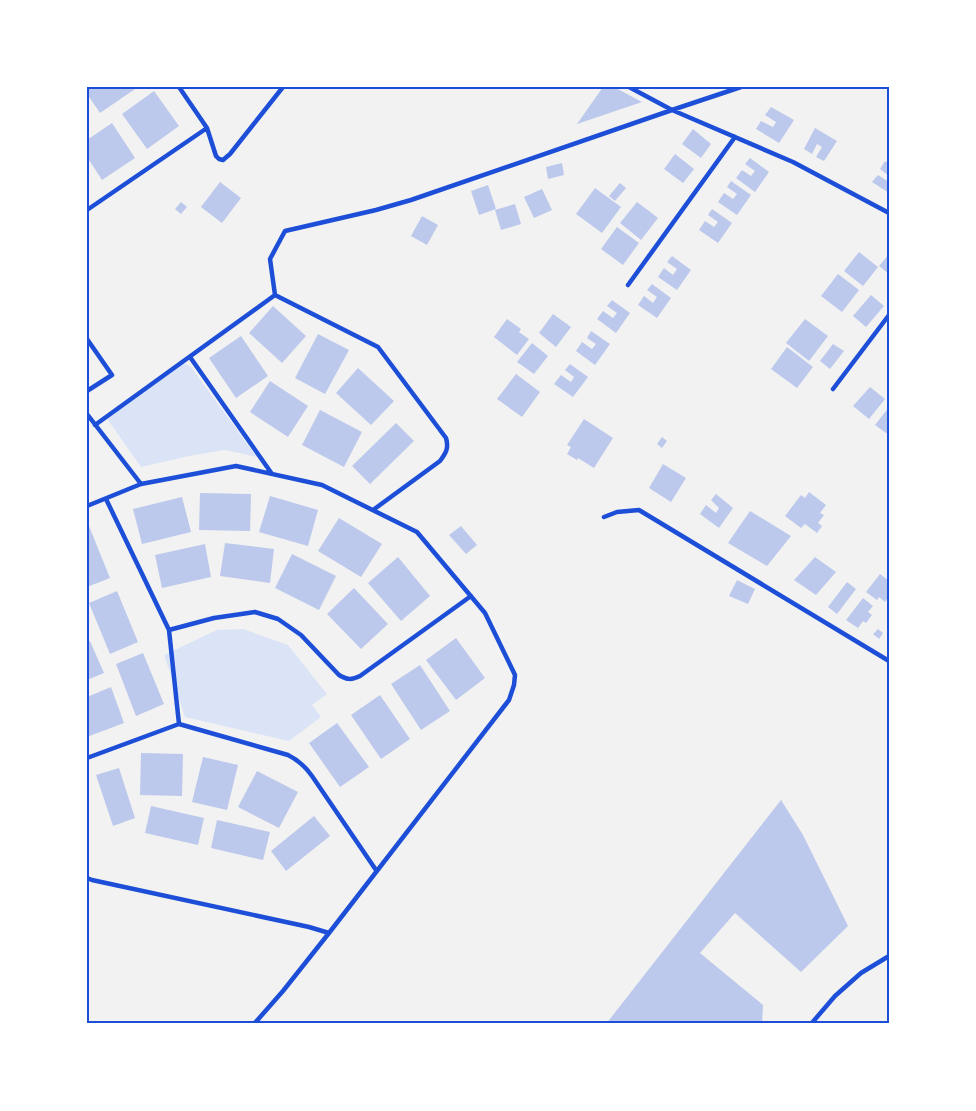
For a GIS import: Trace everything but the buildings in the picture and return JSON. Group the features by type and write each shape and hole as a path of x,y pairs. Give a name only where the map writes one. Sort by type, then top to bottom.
{"street":[{"path":"179,87 207,128 216,156 223,160 283,87"},
{"path":"629,87 672,110 793,162 889,213"},
{"path":"275,295 270,259 285,231 411,200 741,87"},
{"path":"87,210 207,128"},
{"path":"627,285 735,137"},
{"path":"95,425 275,295"},
{"path":"275,295 378,347 446,438 448,445 446,454 440,461 373,510"},
{"path":"833,389 889,315"},
{"path":"87,339 112,375 87,391"},
{"path":"190,357 272,474"},
{"path":"87,414 141,484"},
{"path":"87,506 141,484 236,466 322,484 417,532 485,613 515,675 509,700 283,991 254,1024"},
{"path":"106,499 169,630 179,724"},
{"path":"604,517 617,512 639,510 888,658"},
{"path":"169,630 214,618 255,612 278,619 301,635 339,675 351,680 360,676 471,596"},
{"path":"87,758 179,724 288,755 305,766 376,870"},
{"path":"87,878 328,933"},
{"path":"811,1024 835,996 861,973 889,956"}],"shaded area":[{"path":"182,362 191,367 257,457 225,450 141,467 105,416"},
{"path":"243,629 288,645 327,694 312,705 321,717 289,741 185,717 164,655 217,630"}]}
